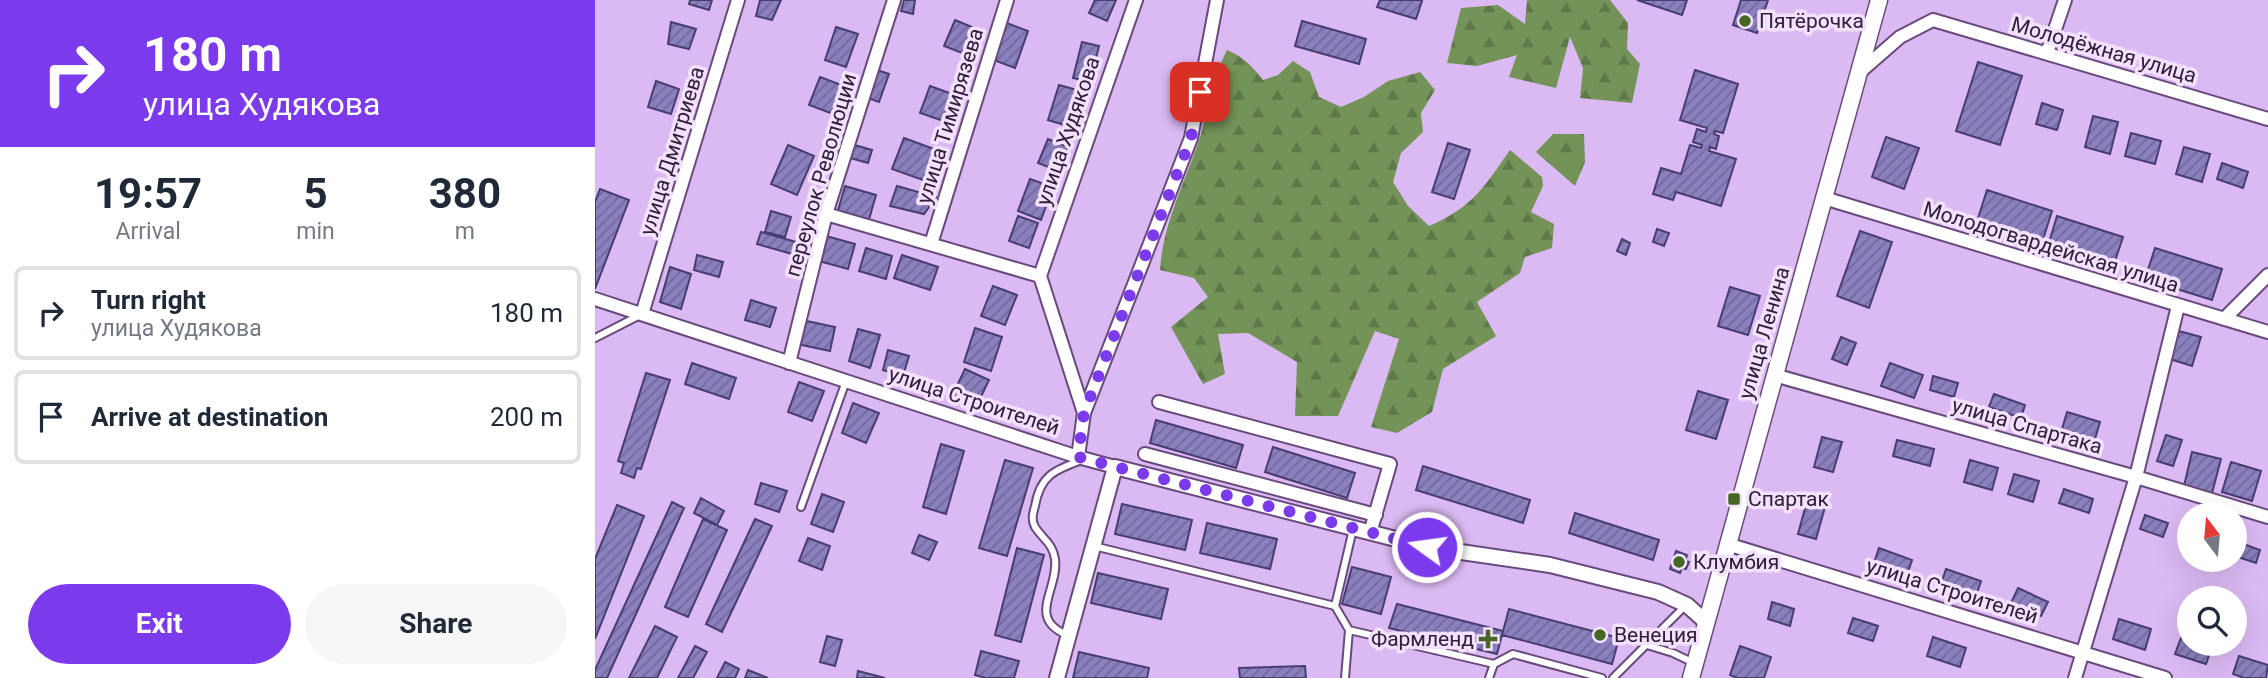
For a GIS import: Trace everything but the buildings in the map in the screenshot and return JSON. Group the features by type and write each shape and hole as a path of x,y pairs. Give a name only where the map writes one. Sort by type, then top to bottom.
{"main road":[{"name":"улица Ленина","path":"1693,671 1879,0"}],"street":[{"name":"улица Дмитриева","path":"642,314 738,0"},
{"name":"переулок Революции","path":"789,362 826,214 894,0"},
{"name":"улица Тимирязева","path":"931,244 1007,0"},
{"name":"улица Худякова","path":"1040,276 1136,0"},
{"path":"1081,458 1084,413 1191,138 1217,0"},
{"path":"2047,53 2066,0"},
{"name":"Молодёжная улица","path":"1861,71 1900,37 1933,20 2268,119"},
{"name":"Молодогвардейская улица","path":"1824,198 2268,331"},
{"path":"826,214 1040,276 1084,413"},
{"path":"2224,319 2268,275"},
{"name":"улица Строителей","path":"595,299 1081,458 1427,547 1550,565 1658,592 1686,605 1706,622"},
{"path":"2075,678 2136,477 2178,306"},
{"name":"улица Спартака","path":"1774,375 2268,517"},
{"path":"1159,402 1390,464 1370,533"},
{"path":"1145,454 1375,515"},
{"path":"1057,678 1115,467"},
{"name":"улица Строителей","path":"1727,544 2165,678"}],"lane":[{"path":"595,338 642,314"},
{"path":"801,507 846,381"},
{"path":"1068,636 1053,629 1048,621 1047,608 1056,561 1052,546 1035,527 1032,519 1037,490 1044,480 1081,458"},
{"path":"1345,678 1349,630 1335,606 1353,529"},
{"path":"1092,546 1335,606"},
{"path":"1613,678 1686,605"},
{"path":"1349,630 1494,664 1513,654 1602,678"},
{"path":"1647,645 1673,653 1693,671"},
{"path":"1493,677 1494,664"}],"green space":[{"path":"1527,0 1610,0 1628,23 1627,49 1640,64 1632,103 1580,98 1583,68 1570,37 1556,88 1509,77 1517,55 1477,66 1447,63 1461,8 1498,5 1525,24"},
{"path":"1227,50 1247,62 1263,80 1278,75 1293,61 1310,72 1319,97 1341,107 1364,97 1388,81 1420,72 1435,90 1421,113 1423,132 1401,153 1393,182 1408,206 1429,226 1457,211 1476,195 1510,150 1542,177 1543,186 1531,212 1554,224 1552,248 1525,257 1520,273 1477,302 1496,336 1443,369 1432,412 1397,433 1371,427 1399,339 1375,331 1338,416 1295,416 1297,362 1248,333 1218,334 1225,374 1203,384 1171,327 1208,297 1194,278 1160,270 1171,218"},
{"path":"1553,134 1584,134 1585,162 1575,186 1536,152"}],"place":[{"name":"Пятёрочка","path":"1745,21"},
{"name":"Спартак","path":"1734,499"},
{"name":"Клумбия","path":"1679,562"},
{"name":"Венеция","path":"1600,635"},
{"name":"Фармленд","path":"1488,639"}],"route":[{"path":"1200,92 1191,138 1084,413 1078,457 1427,547"}]}
